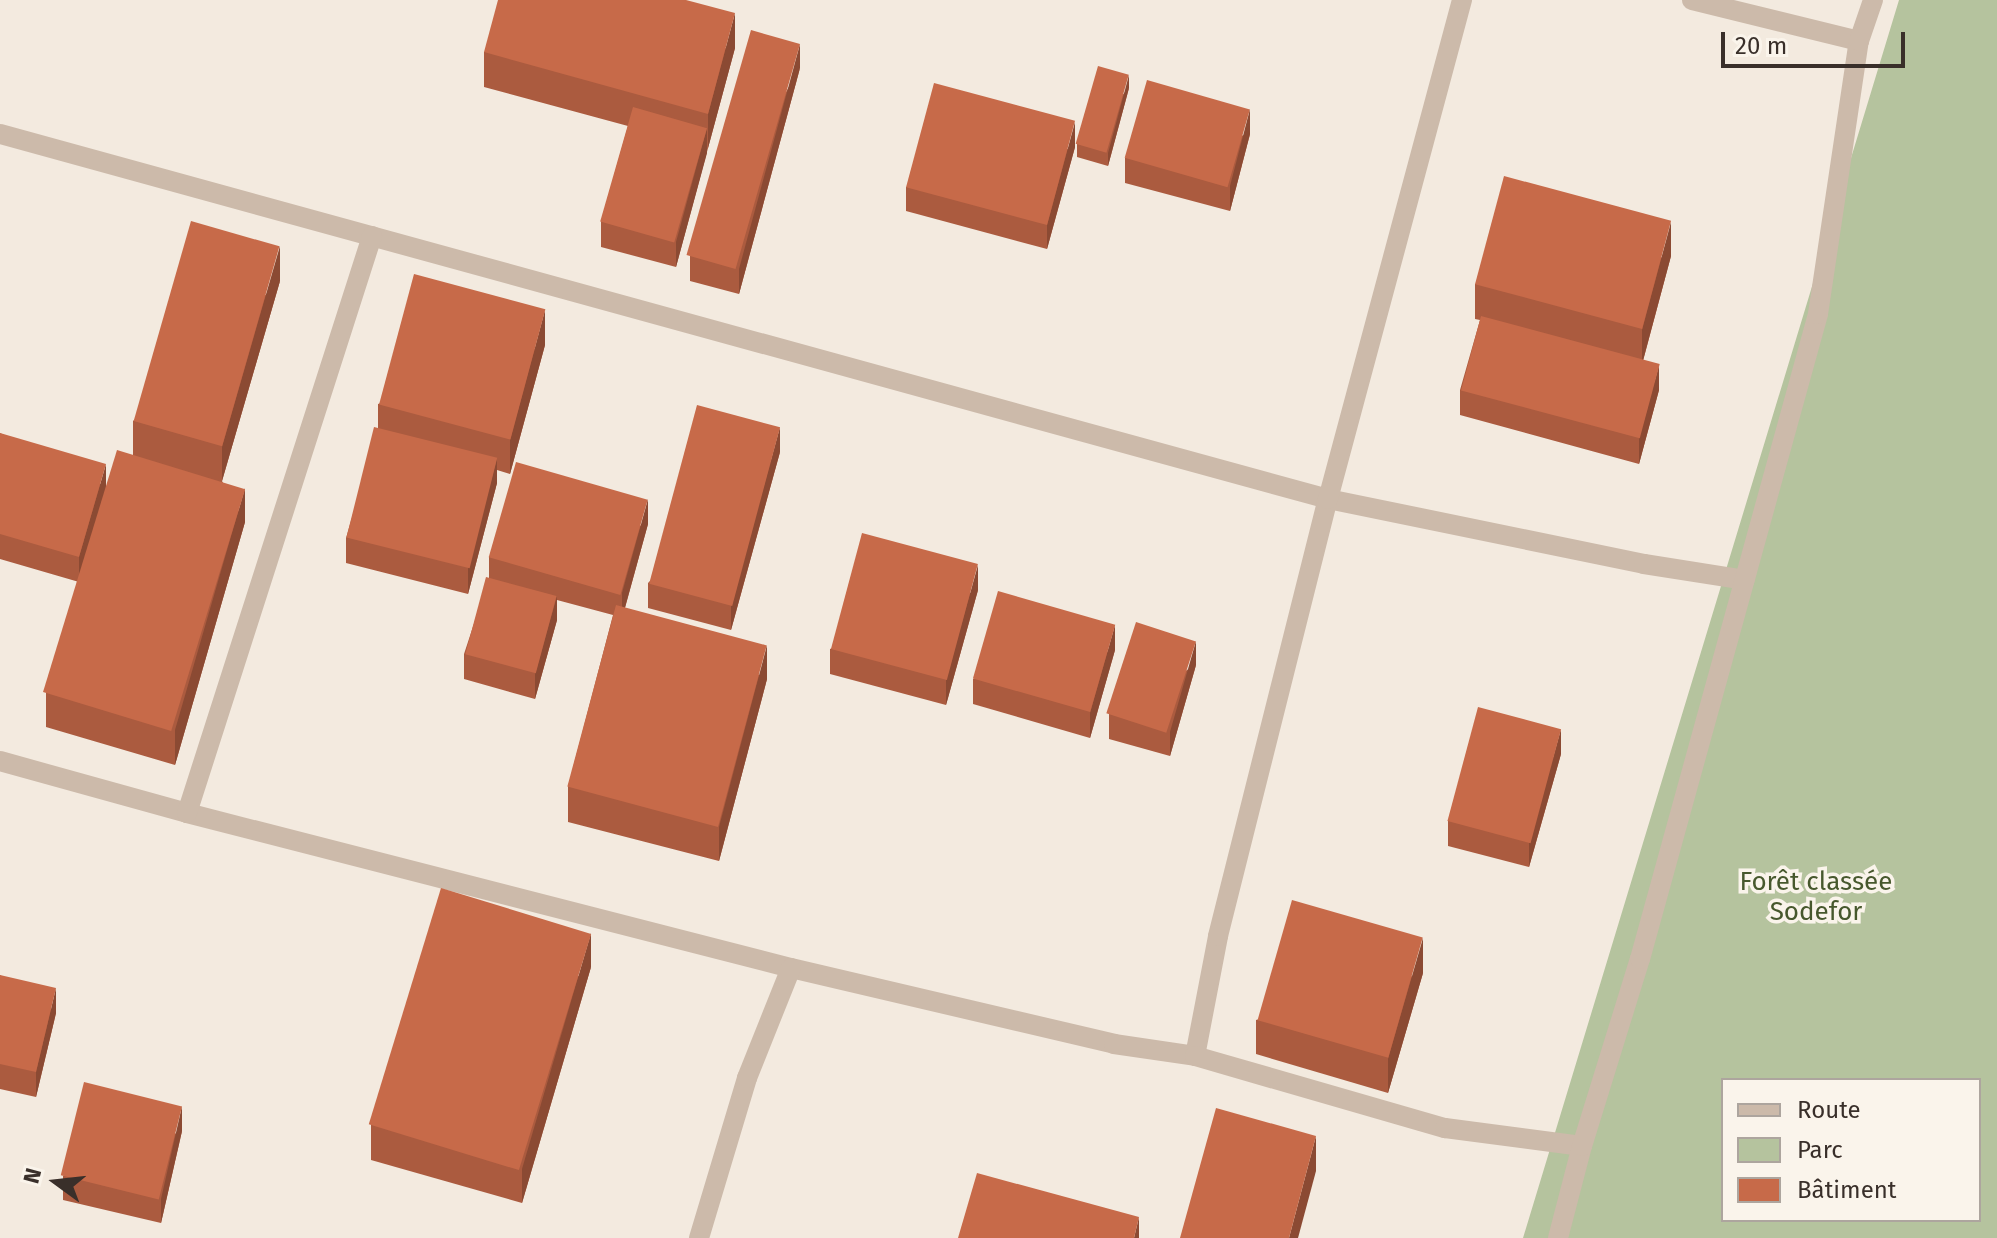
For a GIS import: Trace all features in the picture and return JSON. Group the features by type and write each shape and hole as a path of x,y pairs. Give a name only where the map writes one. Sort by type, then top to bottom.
{"street":[{"path":"1195,1056 1218,936 1328,499 1462,0"},
{"path":"1692,0 1859,41"},
{"path":"1558,1238 1582,1146 1640,959 1818,314 1859,41 1873,0"},
{"path":"0,134 1328,499 1644,564 1745,580"},
{"path":"187,813 372,236"},
{"path":"0,761 187,813 791,968 1114,1044 1195,1056 1445,1128 1582,1146"},
{"path":"699,1238 747,1078 791,968"}],"green space":[{"name":"Forêt classée Sodefor","path":"1899,0 1997,0 1997,1238 1523,1238"}],"building":[{"path":"498,0 686,0 735,13 708,114 484,52"},
{"path":"751,30 800,44 736,269 687,255"},
{"path":"1098,66 1129,75 1106,153 1076,144"},
{"path":"1147,80 1250,109 1228,187 1125,158"},
{"path":"934,83 1075,121 1047,225 906,187"},
{"path":"633,107 707,128 674,243 600,221"},
{"path":"1504,176 1671,221 1642,329 1475,284"},
{"path":"191,221 279,246 222,446 134,421"},
{"path":"414,274 545,309 510,440 379,404"},
{"path":"1481,316 1660,364 1640,438 1461,390"},
{"path":"697,405 780,427 732,606 649,584"},
{"path":"374,427 497,458 470,568 346,538"},
{"path":"0,433 106,464 79,557 0,534"},
{"path":"117,450 245,489 171,731 43,692"},
{"path":"516,462 648,500 620,595 489,557"},
{"path":"862,533 978,564 947,680 831,649"},
{"path":"486,577 557,596 536,673 465,654"},
{"path":"998,591 1115,625 1090,712 973,678"},
{"path":"616,605 767,645 718,827 567,787"},
{"path":"1136,622 1196,641 1166,733 1106,713"},
{"path":"1478,707 1561,729 1531,843 1447,821"},
{"path":"441,888 591,934 519,1170 369,1124"},
{"path":"1292,900 1423,937 1388,1058 1258,1020"},
{"path":"0,975 56,988 36,1072 0,1064"},
{"path":"84,1082 182,1106 159,1200 61,1175"},
{"path":"1216,1108 1316,1136 1289,1238 1180,1238"},
{"path":"977,1173 1139,1217 1134,1238 958,1238"}]}
